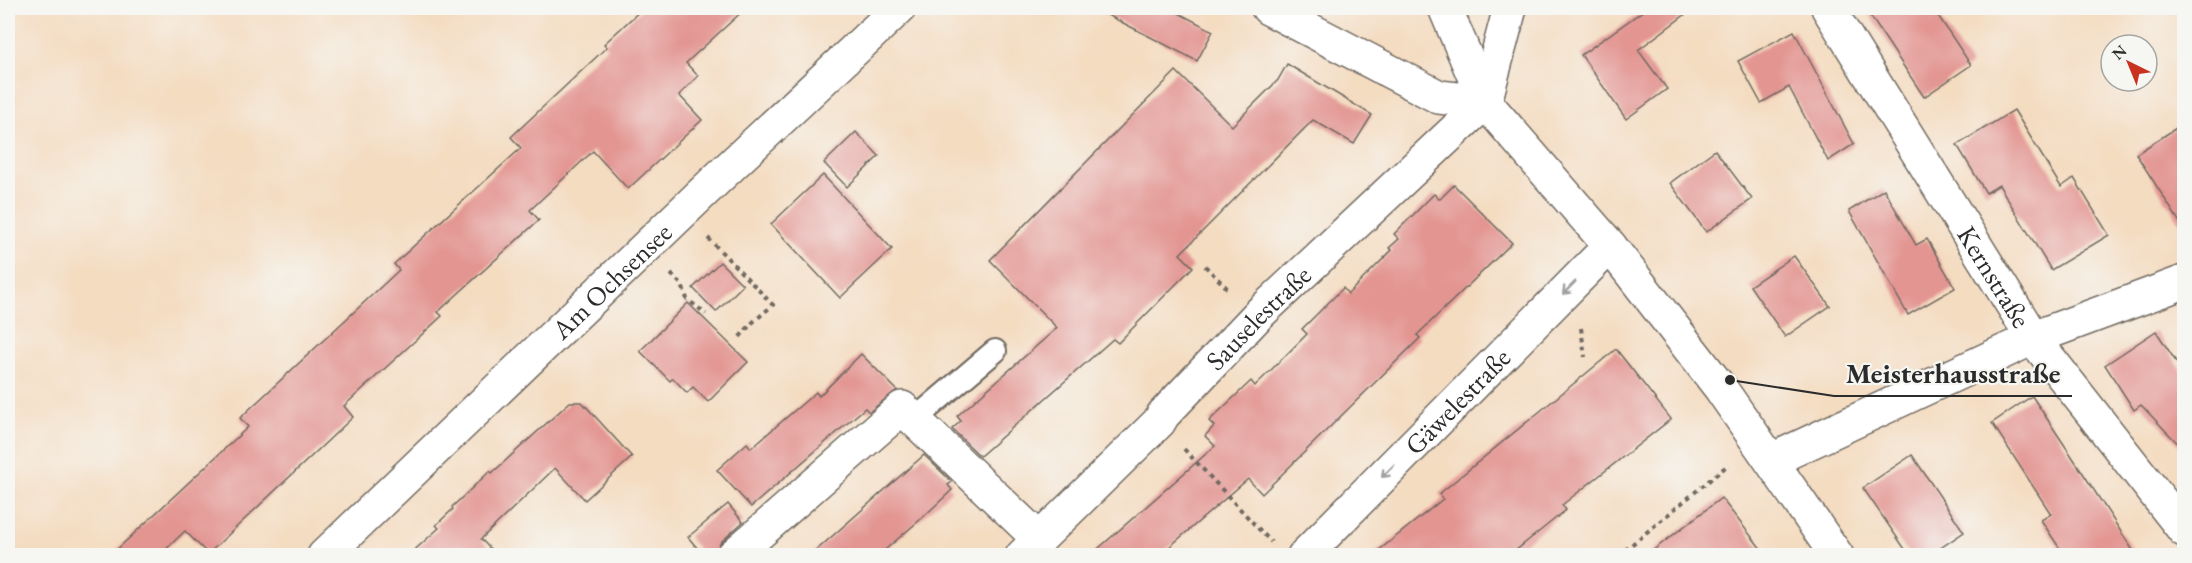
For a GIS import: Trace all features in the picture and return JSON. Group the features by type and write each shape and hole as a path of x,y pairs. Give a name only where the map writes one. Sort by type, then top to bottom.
{"street":[{"name":"Am Ochsensee","path":"324,555 899,8"},
{"path":"1268,8 1440,97 1485,102"},
{"path":"1445,8 1485,102 1611,246 1765,450 1837,555"},
{"path":"1485,102 1510,8"},
{"name":"Kernstraße","path":"1828,8 2033,338 2184,530"},
{"name":"Sauselestraße","path":"914,420 1030,547 1159,422 1163,415 1259,314 1485,102"},
{"name":"Gäwelestraße","path":"1290,551 1611,246"},
{"path":"1765,450 2033,338 2184,282"},
{"path":"733,555 902,408 914,420"}],"lane":[{"path":"914,420 995,351"}],"path":[{"path":"681,213 773,305 738,339"},
{"path":"645,248 682,285 687,299 706,314"},
{"path":"1159,422 1290,551"},
{"path":"1618,555 1765,450"}],"building":[{"path":"643,8 746,8 686,63 698,76 679,95 702,120 628,189 593,151 530,210 539,220 438,312 442,316 344,406 353,417 208,554 185,531 160,555 111,555 248,427 240,418 399,270 394,264 521,148 511,137 607,47 604,44"},
{"path":"1094,8 1169,8 1213,31 1197,61"},
{"path":"1647,8 1694,8 1638,50 1667,89 1626,119 1581,55"},
{"path":"1865,8 1933,8 1971,65 1924,97"},
{"path":"1794,31 1854,144 1828,161 1789,87 1761,103 1738,61"},
{"path":"1287,64 1372,115 1354,144 1313,120 1180,254 1193,267 1118,343 1113,339 980,456 952,429 961,421 957,416 1057,328 990,260 1176,71 1232,126 1278,80"},
{"path":"2014,110 2061,187 2074,178 2109,235 2051,270 1999,185 1986,193 1957,145"},
{"path":"2184,123 2184,229 2136,154"},
{"path":"856,132 879,156 847,187 824,163"},
{"path":"1715,150 1752,199 1706,232 1670,183"},
{"path":"823,175 892,249 840,298 771,224"},
{"path":"1454,185 1512,243 1417,335 1420,338 1262,494 1248,479 1160,555 1091,555 1215,446 1205,436 1214,426 1209,421 1251,381 1255,386 1307,334 1302,329 1343,288 1348,294 1392,250 1389,248 1399,239 1394,234 1434,194 1440,199"},
{"path":"1884,189 1916,245 1927,239 1955,288 1908,315 1849,211"},
{"path":"1794,256 1830,306 1785,337 1750,286"},
{"path":"720,262 743,285 716,312 693,288"},
{"path":"688,303 748,362 708,402 693,387 687,393 673,378 670,381 640,351"},
{"path":"2156,331 2184,374 2184,450 2141,405 2134,410 2105,365"},
{"path":"1616,349 1671,419 1562,505 1566,510 1510,555 1373,555 1443,499 1439,494"},
{"path":"861,354 897,390 869,412 865,408 751,507 717,470 747,443 751,448 816,392 819,396"},
{"path":"2032,396 2136,555 2064,555 2041,520 2051,514 1992,423"},
{"path":"570,402 582,402 632,457 585,500 555,468 481,539 496,555 409,555 439,528 436,525 453,509 452,507"},
{"path":"924,455 952,482 948,485 952,490 921,519 879,555 811,555"},
{"path":"1912,455 1964,532 1930,555 1909,555 1863,488"},
{"path":"1721,498 1766,555 1647,555"},
{"path":"728,504 743,522 721,542 715,553 703,555 688,537"}],"place":[{"name":"Meisterhausstraße","path":"1730,380"}]}
